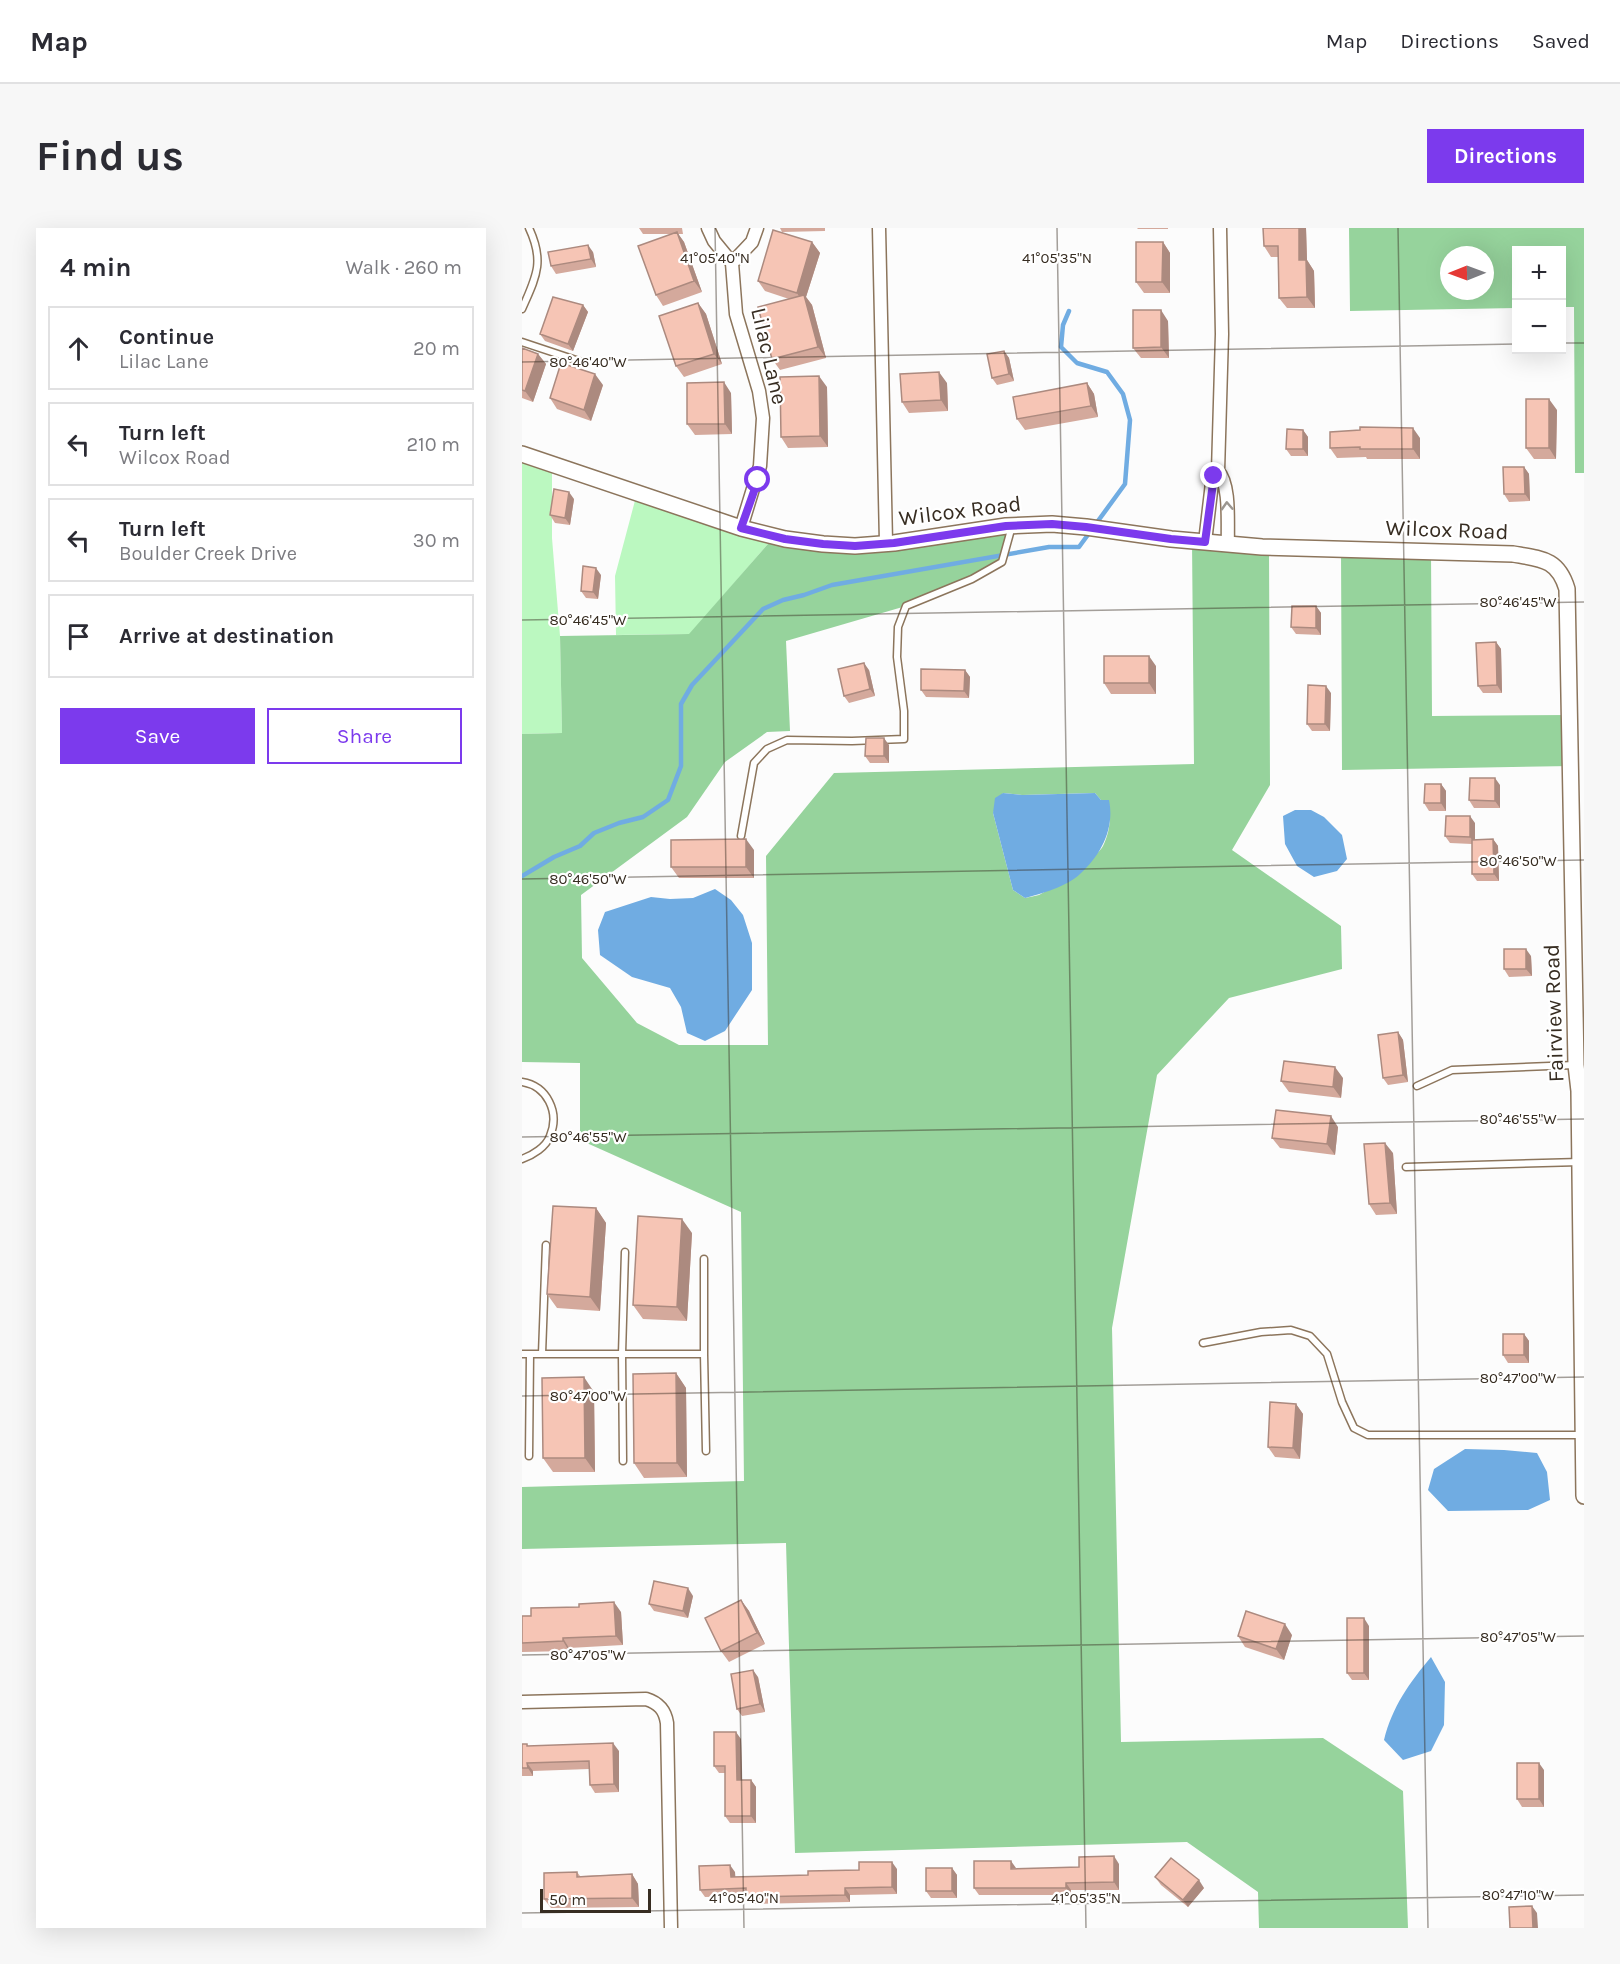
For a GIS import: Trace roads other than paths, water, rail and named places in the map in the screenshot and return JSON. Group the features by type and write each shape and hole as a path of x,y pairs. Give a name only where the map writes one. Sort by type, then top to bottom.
{"street":[{"path":"708,228 714,241 732,263 752,242 757,228"},
{"path":"879,228 886,542"},
{"path":"1205,542 1212,483 1218,471 1222,334 1220,228"},
{"name":"Lilac Lane","path":"732,263 736,314 759,391 763,418 760,466 741,528"},
{"name":"Wilcox Road","path":"522,454 741,528 785,539 823,544 855,546 894,543 1012,525 1052,524 1166,539 1228,544 1341,550 1513,554 1537,558 1557,568"},
{"path":"1218,471 1224,480 1228,544"},
{"name":"Fairview Road","path":"1557,568 1563,575 1567,589 1576,1065 1579,1090 1584,1496"},
{"path":"522,1702 646,1699 661,1707 666,1715 667,1723 671,1928"}],"lane":[{"path":"522,309 537,275 538,255 529,228"},
{"path":"522,342 582,362"},
{"path":"741,836 754,763 767,749 787,740 904,739 904,711 897,657 898,627 906,606 972,579 1002,562 1012,525"},
{"path":"1417,1086 1452,1070 1576,1065"},
{"path":"522,1082 540,1088 550,1101 554,1119 550,1137 539,1150 522,1159"},
{"path":"1406,1167 1580,1162"},
{"path":"542,1354 546,1245"},
{"path":"623,1461 622,1354 626,1252"},
{"path":"704,1259 705,1451"},
{"path":"1203,1343 1261,1332 1291,1330 1310,1336 1327,1354 1342,1402 1354,1428 1368,1435 1583,1435"},
{"path":"529,1456 526,1354 704,1354"}],"water":[{"path":"1003,793 1022,795 1095,793 1101,800 1109,800 1108,831 1100,850 1088,867 1069,882 1039,894 1025,898 1013,890 993,813 995,798"},
{"path":"1295,810 1311,810 1324,817 1342,835 1347,859 1337,871 1314,877 1297,866 1285,844 1283,816"},
{"path":"715,889 731,900 743,915 752,943 752,990 725,1031 705,1041 687,1033 681,1007 670,988 632,977 600,955 598,930 605,912 651,897 693,898"},
{"path":"1465,1449 1537,1453 1547,1472 1550,1500 1528,1510 1448,1511 1428,1490 1434,1469"},
{"path":"1431,1657 1445,1682 1444,1725 1431,1751 1403,1760 1384,1740 1387,1728 1403,1696"}],"waterway":[{"path":"522,876 554,857 580,846 594,833 643,817 668,800 681,766 681,704 692,685 763,609 783,600 832,585 1049,547 1079,547 1125,484 1130,420 1123,394 1107,372 1077,363 1061,347 1063,325 1069,311"}]}
